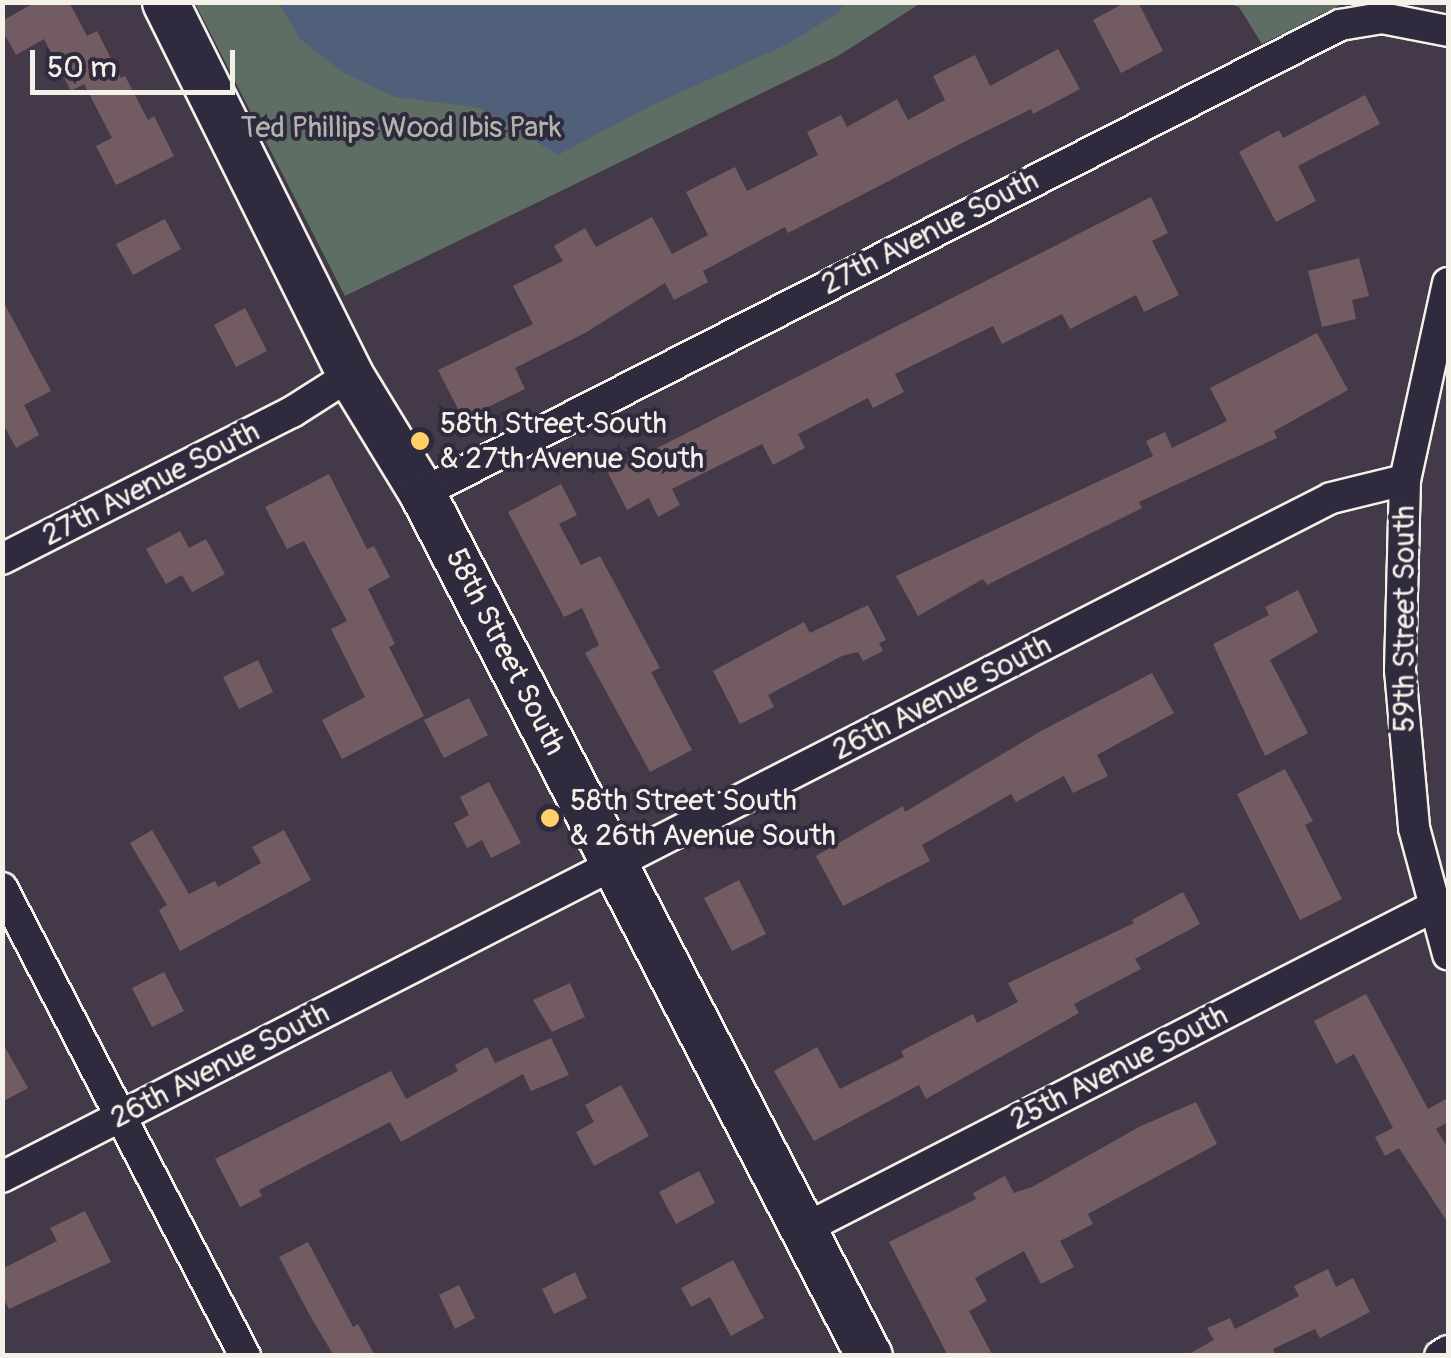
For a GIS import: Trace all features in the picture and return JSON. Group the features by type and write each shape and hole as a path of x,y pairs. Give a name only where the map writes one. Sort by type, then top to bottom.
{"street":[{"name":"58th Street South","path":"165,2 350,375 422,493 865,1354"},
{"name":"27th Avenue South","path":"422,493 1340,26 1382,18 1448,31"},
{"name":"59th Street South","path":"1448,282 1406,480 1400,670 1414,828 1448,954"},
{"name":"27th Avenue South","path":"2,560 292,412 350,375"},
{"name":"26th Avenue South","path":"2,1177 1332,498 1406,480"},
{"path":"2,888 245,1356"},
{"name":"25th Avenue South","path":"804,1229 1432,906"},
{"path":"1440,1356 1448,1351"}],"green space":[{"name":"Ted Phillips Wood Ibis Park","path":"195,3 921,3 838,56 345,296"},
{"path":"1225,3 1344,3 1262,44 1239,7"}],"water":[{"path":"279,3 845,3 838,13 786,45 650,106 558,155 480,108 395,97 344,73 300,39"}],"building":[{"path":"36,2 69,2 87,36 97,31 121,78 125,76 148,120 154,116 174,156 116,185 96,146 112,138 84,84 71,91 44,39 16,55 2,30 2,21"},
{"path":"1126,2 1138,2 1163,51 1121,73 1093,20"},
{"path":"1058,49 1080,89 1033,114 1031,109 966,141 788,233 785,227 703,271 708,282 674,300 665,283 585,333 515,368 525,389 463,419 438,370 533,324 513,286 563,261 554,246 585,228 596,247 652,217 672,254 708,235 686,192 735,167 747,191 818,155 807,132 841,115 847,127 897,99 908,120 945,100 933,76 975,55 990,86"},
{"path":"1365,95 1380,124 1298,166 1316,201 1276,222 1239,152 1279,130 1283,138"},
{"path":"1151,197 1168,233 1152,241 1179,295 1144,312 1136,295 1070,329 1062,314 1002,344 993,326 895,374 904,392 873,408 868,398 798,434 805,448 773,465 762,444 672,489 680,505 658,517 649,498 627,510 608,473"},
{"path":"165,219 181,249 133,275 116,244"},
{"path":"1359,258 1369,296 1352,300 1356,319 1322,327 1308,271"},
{"path":"2,299 51,391 24,405 39,435 16,448 2,422"},
{"path":"245,308 267,351 236,367 214,325"},
{"path":"1317,333 1348,390 1274,431 1277,438 1139,502 1142,508 987,585 983,579 918,616 896,576 1153,456 1146,441 1165,432 1172,448 1227,421 1210,388"},
{"path":"329,474 367,549 374,546 390,577 368,589 395,644 389,647 424,716 342,759 322,720 365,697 331,629 347,621 304,541 287,549 265,507"},
{"path":"561,484 577,515 559,524 581,565 600,556 660,668 651,672 692,750 650,772 585,653 599,645 582,608 564,617 508,512"},
{"path":"180,531 189,548 206,539 225,574 192,592 182,575 166,584 146,549"},
{"path":"1298,590 1318,632 1270,660 1308,733 1265,756 1213,644 1269,615 1265,607"},
{"path":"868,605 886,640 879,643 883,651 863,661 858,652 842,656 768,695 774,707 740,724 713,671 804,622 810,633"},
{"path":"258,660 273,692 239,709 223,677"},
{"path":"1152,673 1174,713 1097,755 1108,776 1073,793 1064,776 1016,802 1011,794 922,845 930,861 843,906 816,856 903,806 905,812 1041,731"},
{"path":"469,698 488,735 444,758 424,720"},
{"path":"1285,769 1313,821 1305,825 1342,899 1300,920 1237,794"},
{"path":"489,782 521,843 491,858 482,840 467,848 454,823 469,815 460,797"},
{"path":"152,830 189,894 215,881 218,887 261,863 252,847 284,830 311,880 180,951 159,910 167,905 130,843"},
{"path":"739,880 766,934 732,951 704,898"},
{"path":"1183,892 1200,924 1135,959 1141,969 1074,1004 1079,1013 926,1099 919,1085 814,1141 774,1071 817,1047 840,1089 904,1057 901,1051 973,1014 977,1023 1018,1002 1008,983 1134,923 1132,920"},
{"path":"164,972 184,1011 152,1027 132,988"},
{"path":"570,983 585,1017 552,1032 533,1000"},
{"path":"1366,994 1428,1109 1448,1098 1448,1122 1436,1129 1448,1148 1448,1223 1399,1148 1385,1156 1375,1137 1393,1128 1354,1054 1336,1064 1314,1021"},
{"path":"551,1038 569,1075 531,1091 523,1074 401,1142 390,1122 259,1190 262,1196 240,1207 215,1159 391,1071 406,1099 458,1071 455,1065 487,1047 495,1063"},
{"path":"2,1042 28,1088 2,1102"},
{"path":"621,1085 649,1136 594,1166 576,1132 594,1122 585,1105"},
{"path":"1196,1102 1217,1144 1088,1214 1093,1224 1060,1241 1074,1267 1041,1284 1024,1251 975,1278 987,1301 969,1311 993,1356 948,1356 889,1242 976,1199 973,1193 1005,1176 1014,1193 1032,1187 1141,1126"},
{"path":"699,1171 715,1203 676,1224 659,1192"},
{"path":"85,1211 111,1262 9,1309 2,1296 2,1269 57,1241 50,1228"},
{"path":"308,1242 353,1327 358,1324 375,1356 334,1356 308,1312 279,1257"},
{"path":"733,1260 764,1318 731,1336 710,1297 691,1307 681,1288"},
{"path":"1328,1269 1336,1287 1353,1278 1370,1312 1320,1338 1315,1329 1273,1349 1276,1356 1185,1356 1214,1340 1207,1328 1230,1318 1235,1329 1299,1296 1294,1286"},
{"path":"575,1272 587,1298 554,1314 542,1289"},
{"path":"459,1285 475,1318 455,1329 439,1295"}],"place":[{"name":"58th Street South & 27th Avenue South","path":"420,441"},
{"name":"58th Street South & 26th Avenue South","path":"550,818"}]}
